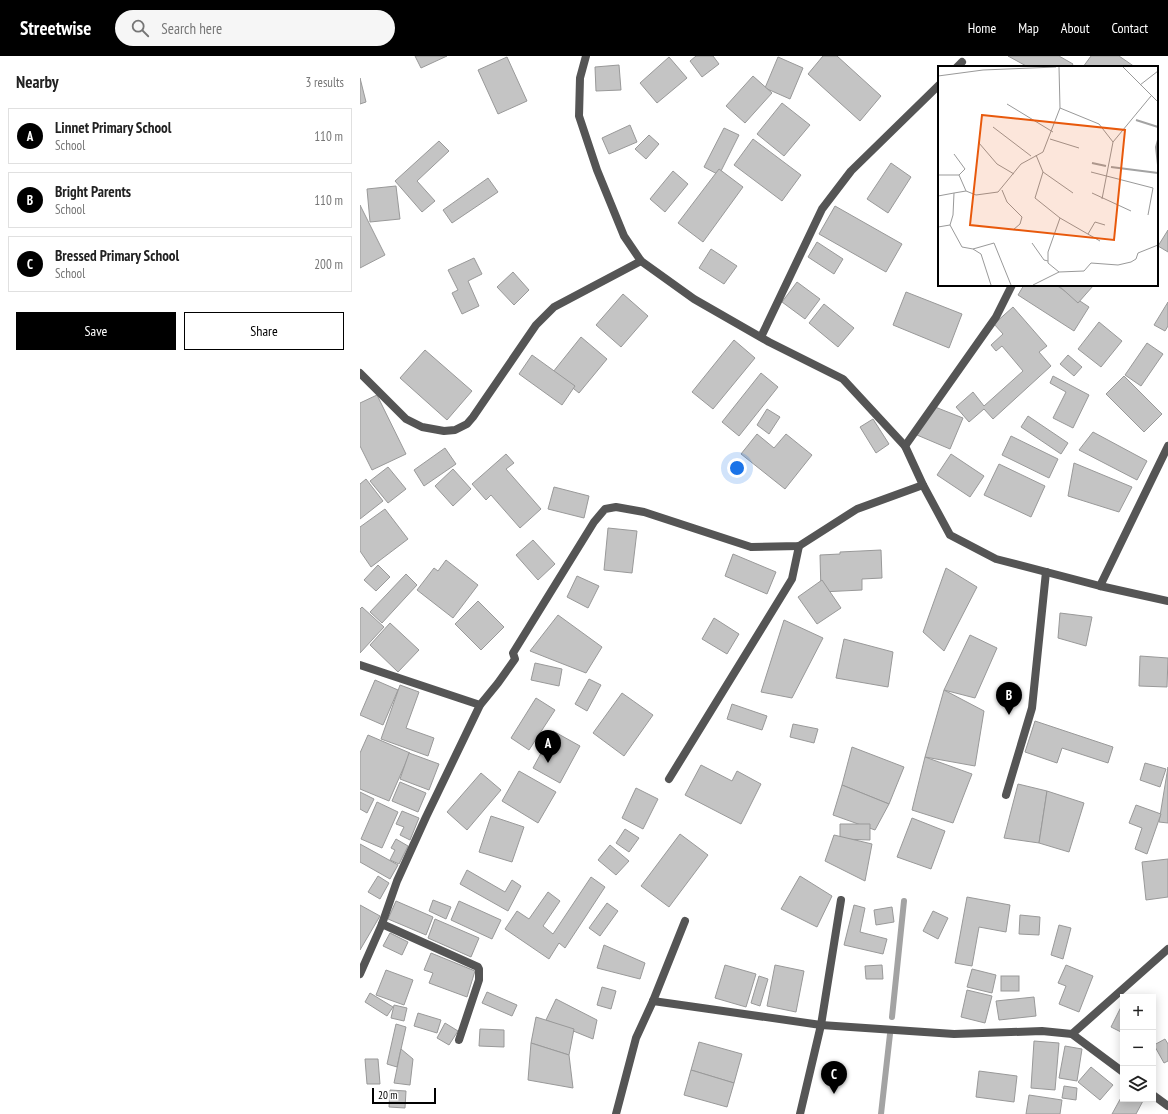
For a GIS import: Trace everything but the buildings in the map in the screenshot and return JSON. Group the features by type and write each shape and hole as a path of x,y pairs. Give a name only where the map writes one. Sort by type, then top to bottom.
{"street":[{"path":"586,56 580,78 578,116 597,170 624,236 641,261 694,299 761,337 843,379 904,446 950,536 996,559 1100,586 1168,601"},
{"path":"761,337 822,209 851,171 938,86"},
{"path":"360,373 406,419 422,427 444,431 455,430 466,424 473,417 536,325 554,306 641,261"},
{"path":"904,446 996,317 1012,286"},
{"path":"1100,586 1168,446"},
{"path":"360,974 382,924 397,881 480,705 515,659 513,654 594,522 605,509 616,507 644,512 751,547 799,546 857,509 923,484"},
{"path":"669,779 792,580 799,546"},
{"path":"1006,795 1032,708 1046,572"},
{"path":"360,665 480,705"},
{"path":"800,1114 821,1025 841,900"},
{"path":"616,1114 636,1038 653,1001 685,921"},
{"path":"382,924 478,967 479,980 459,1040"},
{"path":"1072,1034 1168,949"},
{"path":"653,1001 821,1025 954,1034 1042,1031 1072,1034 1120,1070"},
{"path":"1156,1097 1168,1106"}],"waterway":[{"path":"892,1017 904,901"},
{"path":"881,1114 890,1034"}],"place":[{"name":"Bright Parents","path":"1009,715"},
{"name":"Linnet Primary School","path":"548,763"},
{"name":"Bressed Primary School","path":"834,1094"}]}
